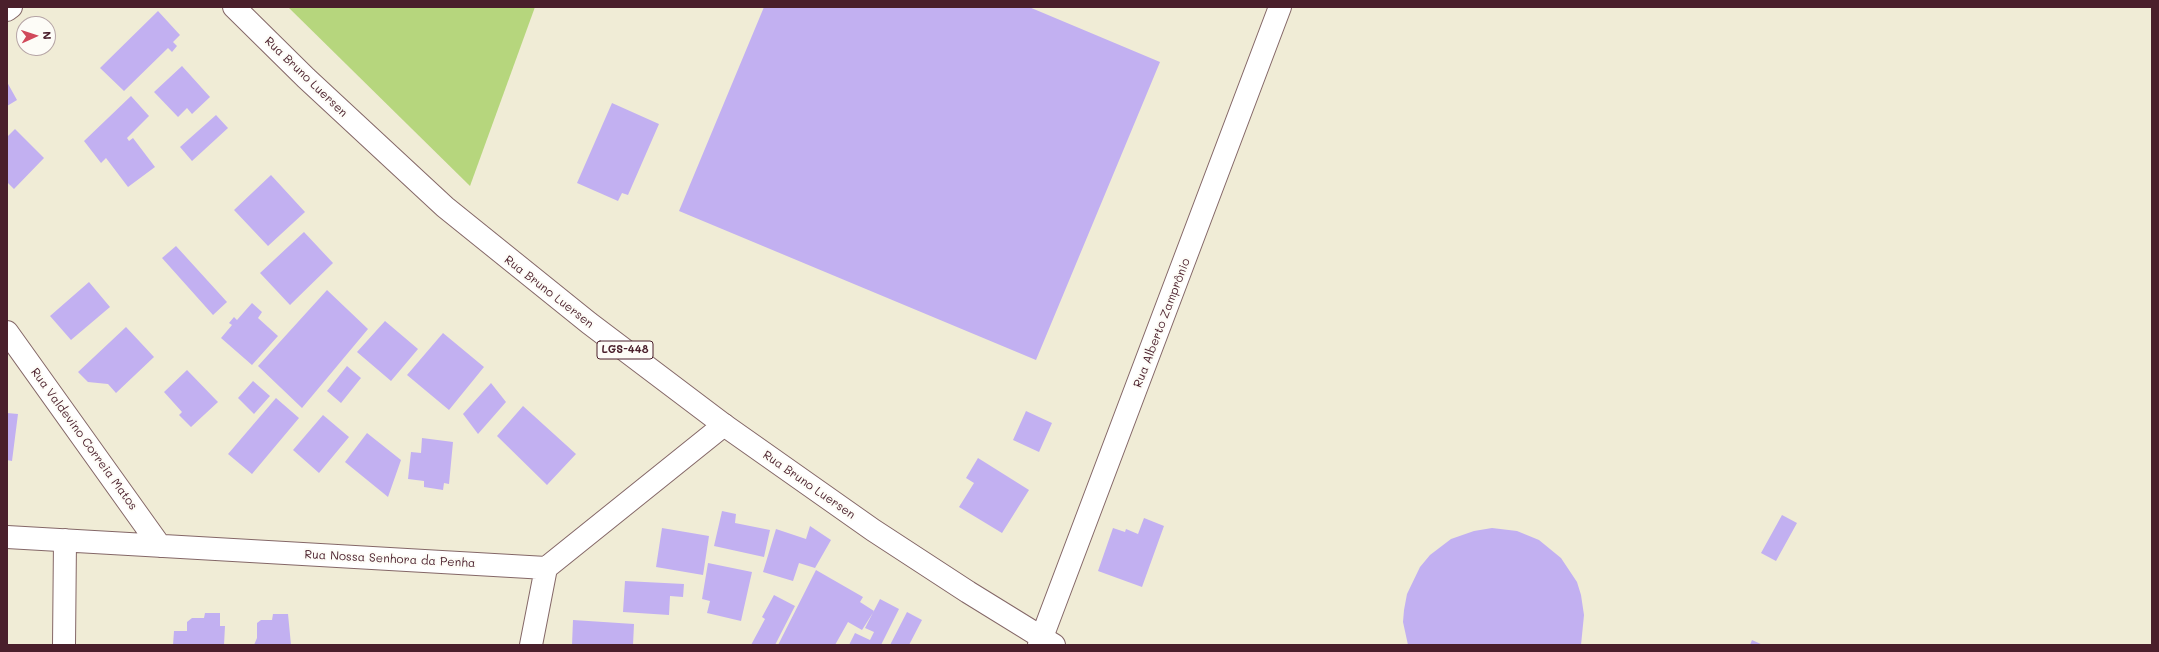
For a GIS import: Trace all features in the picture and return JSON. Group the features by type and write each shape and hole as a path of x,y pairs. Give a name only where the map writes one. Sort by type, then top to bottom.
{"street":[{"path":"7,10 10,7"},
{"name":"Rua Bruno Luersen","path":"234,7 312,84 445,207 589,324 724,425 880,534 1045,643"},
{"name":"Rua Alberto Zamprônio","path":"1045,643 1280,7"},
{"name":"Rua Valdevino Correia Matos","path":"7,332 160,546"},
{"path":"531,645 546,568 724,425"},
{"name":"Rua Nossa Senhora da Penha","path":"7,537 546,568"},
{"path":"64,645 65,540"}],"green space":[{"path":"288,7 535,7 470,186"}],"building":[{"path":"764,7 1029,7 1160,62 1036,360 679,211"},
{"path":"158,11 180,35 173,42 177,46 172,52 168,48 124,91 100,68"},
{"path":"182,66 210,97 192,114 187,108 178,117 154,92"},
{"path":"7,82 17,100 7,106"},
{"path":"131,96 149,116 127,138 129,141 133,138 155,167 128,187 106,158 101,163 84,141"},
{"path":"612,103 659,124 628,195 622,193 618,201 577,183"},
{"path":"216,115 228,128 192,161 180,147"},
{"path":"15,129 44,158 14,189 7,182 7,137"},
{"path":"271,175 305,212 268,246 234,210"},
{"path":"304,232 333,263 290,305 260,273"},
{"path":"176,246 227,302 213,315 162,258"},
{"path":"89,282 110,307 71,340 50,316"},
{"path":"327,290 368,329 302,408 258,366"},
{"path":"252,303 262,312 258,318 278,336 252,365 221,338 232,325 229,323 234,317 237,320"},
{"path":"385,321 418,349 391,381 357,352"},
{"path":"126,327 154,357 116,393 108,384 88,382 78,372"},
{"path":"443,333 484,367 449,410 407,375"},
{"path":"347,366 361,378 341,403 327,391"},
{"path":"187,370 218,402 191,427 179,415 182,412 164,392"},
{"path":"253,381 270,396 254,414 238,398"},
{"path":"491,383 506,402 478,434 463,414"},
{"path":"276,398 299,418 252,474 228,454"},
{"path":"523,406 576,454 547,485 497,436"},
{"path":"1026,411 1052,423 1039,452 1013,440"},
{"path":"7,413 18,414 12,461 7,460"},
{"path":"323,415 349,437 319,473 293,450"},
{"path":"367,433 401,460 388,497 345,462"},
{"path":"422,438 453,442 449,484 444,483 443,490 424,487 424,481 408,479 411,452 421,453"},
{"path":"978,458 1029,490 1002,533 959,507 974,483 966,478"},
{"path":"722,511 736,514 735,523 770,530 764,557 714,546"},
{"path":"1782,515 1797,523 1776,561 1761,553"},
{"path":"1144,518 1164,526 1142,587 1098,571 1113,528 1125,532 1126,529 1138,534"},
{"path":"810,526 831,540 815,568 799,563 793,581 763,572 776,529 806,539"},
{"path":"662,528 709,536 703,575 656,567"},
{"path":"1492,528 1517,531 1539,540 1561,558 1577,582 1581,595 1584,615 1581,645 1408,645 1403,622 1404,610 1407,594 1420,567 1430,555 1451,539 1474,531"},
{"path":"708,563 752,572 741,621 707,613 710,601 702,599"},
{"path":"816,570 863,597 860,602 874,611 862,630 848,622 835,645 778,645"},
{"path":"625,581 684,584 683,597 670,596 669,615 623,612"},
{"path":"774,595 795,606 775,645 751,645 765,619 762,617"},
{"path":"880,599 899,609 881,645 849,645 855,633 870,640 874,632 865,628"},
{"path":"907,612 922,620 909,645 890,645"},
{"path":"205,613 220,613 220,626 225,626 224,645 173,645 174,631 187,631 187,622 192,618 204,618"},
{"path":"273,614 288,614 291,645 254,645 257,638 257,623 261,620 272,620"},
{"path":"573,620 634,624 633,645 572,645"},
{"path":"1752,640 1763,645 1750,645"}]}
